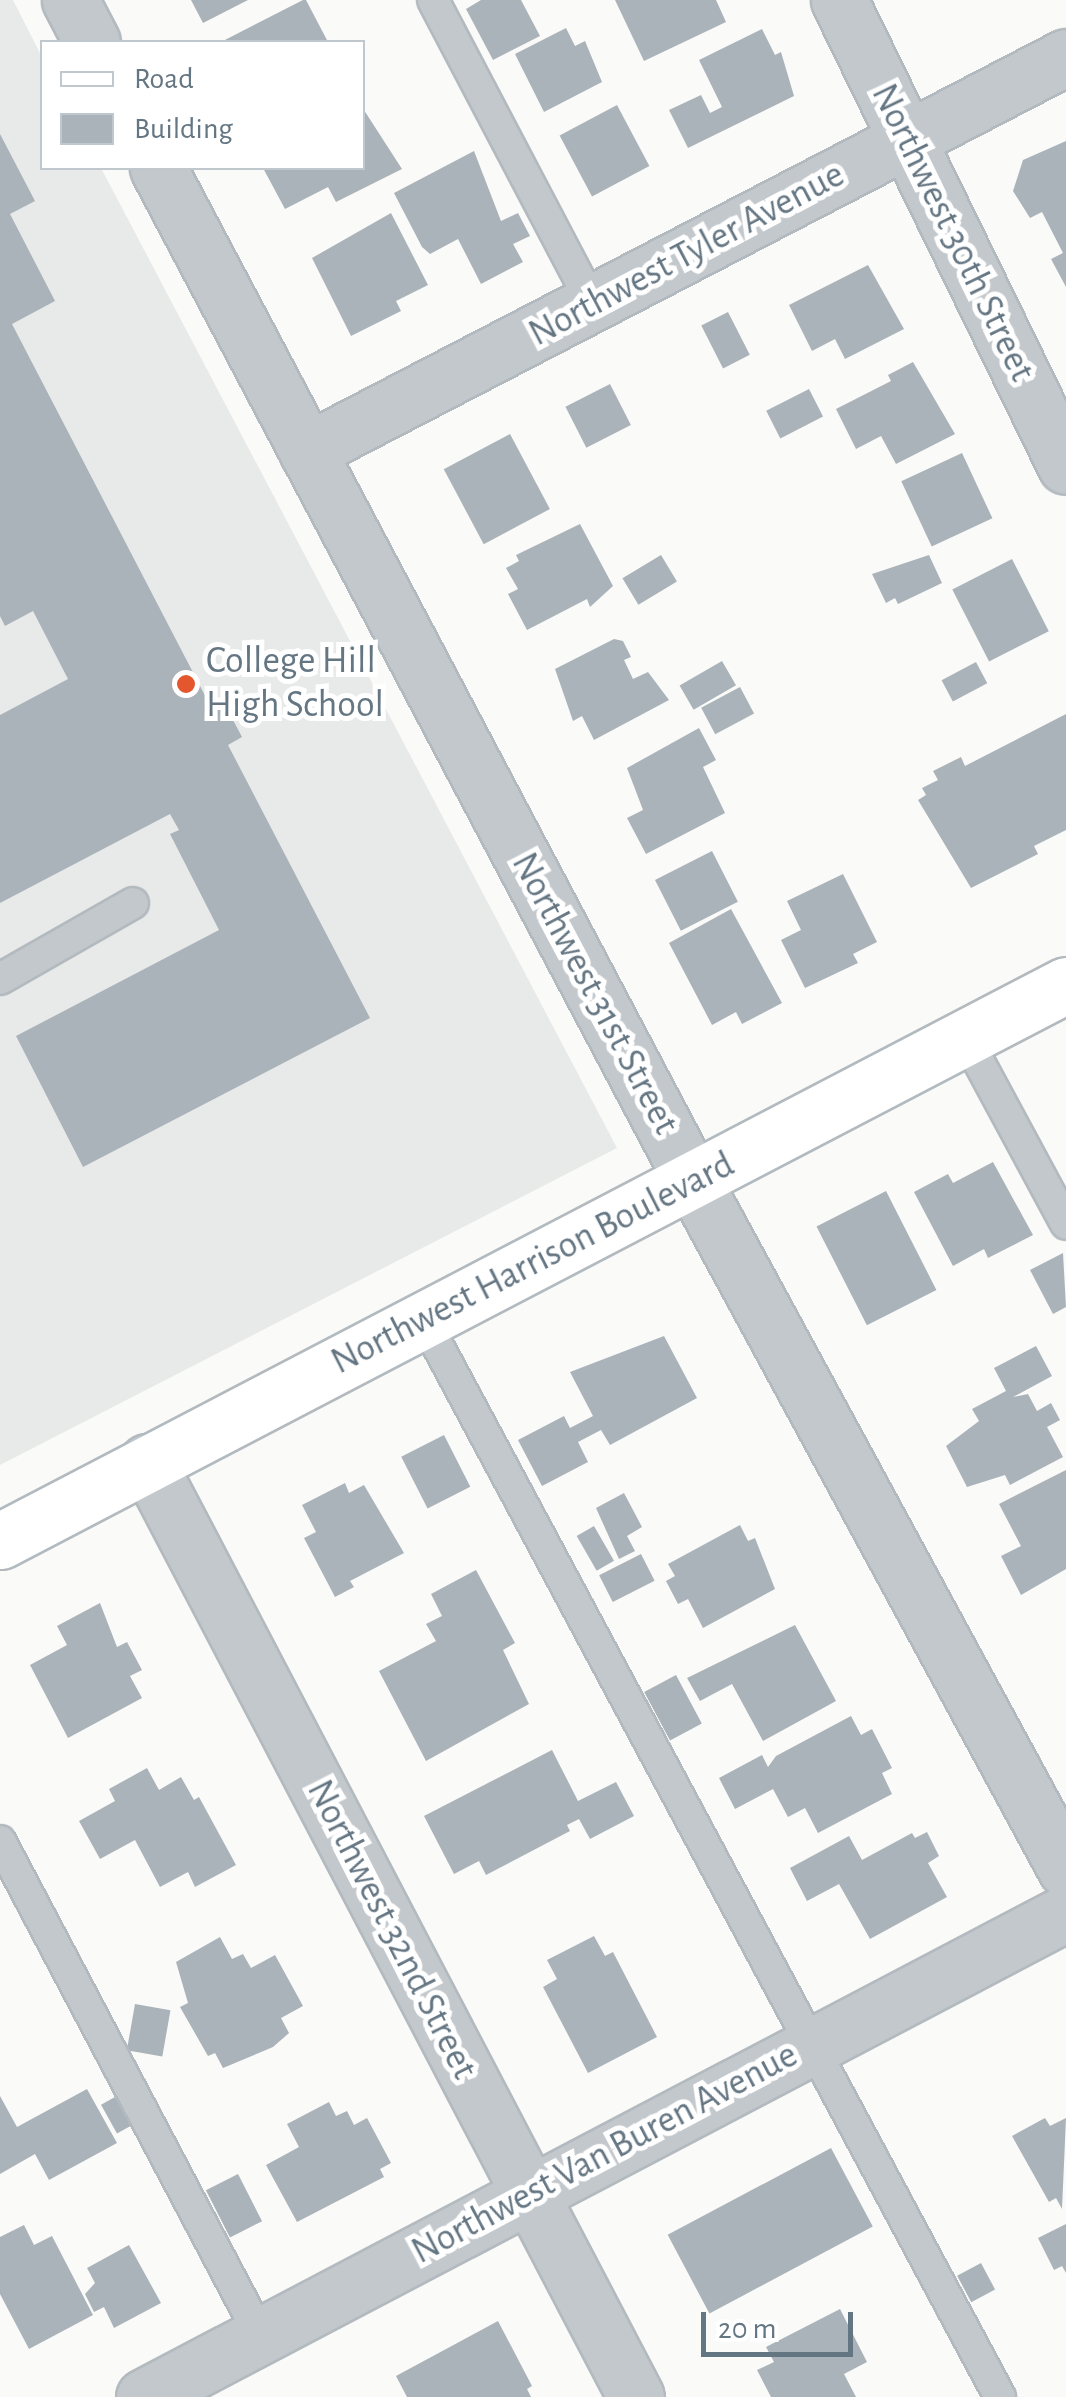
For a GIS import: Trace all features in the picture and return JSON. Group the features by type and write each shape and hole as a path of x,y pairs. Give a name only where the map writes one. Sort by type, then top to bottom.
{"main road":[{"name":"Northwest Harrison Boulevard","path":"0,1541 1066,985"}],"street":[{"path":"70,0 91,40"},
{"name":"Northwest 30th Street","path":"839,0 1066,466"},
{"name":"Northwest Tyler Avenue","path":"306,451 1066,56"},
{"name":"Northwest 31st Street","path":"159,170 694,1182 1066,1869"},
{"name":"Northwest 32nd Street","path":"147,1462 636,2397"},
{"name":"Northwest Van Buren Avenue","path":"144,2397 1066,1912"}],"lane":[{"path":"434,0 593,305"},
{"path":"0,979 133,903"},
{"path":"966,1038 1066,1224"},
{"path":"424,1320 808,2046 1000,2397"},
{"path":"0,1841 260,2335"}],"shaded area":[{"name":"College Hill High School","path":"0,0 13,0 40,53 40,170 102,170 617,1148 0,1465"}],"building":[{"path":"191,0 248,0 203,23"},
{"path":"303,0 327,40 225,40"},
{"path":"481,0 521,0 540,36 493,60 466,9"},
{"path":"615,0 716,0 726,22 644,61"},
{"path":"566,28 575,46 585,41 602,82 544,112 515,54"},
{"path":"762,29 775,55 781,52 794,96 688,148 669,110 701,95 710,113 722,107 699,60"},
{"path":"617,105 649,166 592,196 560,136"},
{"path":"365,112 402,169 336,202 328,187 285,209 264,170 365,170"},
{"path":"0,134 35,201 10,214 55,301 12,324 212,709 224,703 242,737 228,745 370,1018 83,1167 16,1036 219,930 170,834 179,830 170,814 0,903 0,715 68,679 33,611 5,626 0,616"},
{"path":"1066,141 1066,287 1051,259 1063,253 1042,212 1030,218 1013,191 1023,160"},
{"path":"474,151 501,221 518,213 530,236 513,244 523,262 481,284 458,239 430,254 422,247 394,193"},
{"path":"391,213 428,285 396,301 401,311 351,336 312,258"},
{"path":"868,265 904,329 845,359 835,339 812,351 789,305"},
{"path":"728,312 750,355 723,368 701,326"},
{"path":"913,362 955,434 896,464 881,436 856,449 836,409 891,381 888,375"},
{"path":"610,384 631,425 586,448 565,407"},
{"path":"809,389 823,417 780,438 766,411"},
{"path":"510,434 550,509 484,544 444,469"},
{"path":"962,453 992,518 932,547 901,481"},
{"path":"580,524 613,586 590,607 587,599 527,630 508,594 518,589 506,568 519,561 516,555"},
{"path":"661,555 677,582 638,605 622,578"},
{"path":"929,555 942,583 898,604 895,598 886,603 872,574"},
{"path":"1012,559 1049,631 989,662 952,589"},
{"path":"614,639 623,641 631,657 624,660 633,679 648,672 669,700 594,740 582,716 573,721 555,669"},
{"path":"722,661 736,685 694,710 680,686"},
{"path":"976,662 987,683 953,702 942,680"},
{"path":"740,687 754,713 715,734 701,708"},
{"path":"1066,714 1066,830 1034,846 1038,854 971,888 918,800 926,795 922,788 938,780 933,771 961,757 965,766"},
{"path":"699,728 716,760 703,767 725,813 646,854 627,818 643,810 627,768"},
{"path":"712,851 738,902 681,931 655,880"},
{"path":"843,874 877,942 853,954 858,963 805,988 781,940 801,930 787,901"},
{"path":"731,909 782,1003 742,1024 736,1012 712,1025 669,943"},
{"path":"993,1162 1033,1235 988,1258 984,1249 953,1266 914,1192 948,1174 953,1183"},
{"path":"886,1191 936,1290 867,1325 817,1226"},
{"path":"1063,1253 1066,1307 1053,1314 1030,1270"},
{"path":"664,1336 697,1398 610,1445 601,1430 578,1442 588,1462 542,1486 518,1440 564,1416 570,1428 593,1416 570,1372"},
{"path":"1036,1346 1052,1376 1013,1397 1028,1394 1037,1411 1051,1403 1060,1420 1047,1427 1063,1457 1010,1485 1005,1475 967,1487 946,1446 979,1421 972,1409 1006,1391 994,1368"},
{"path":"444,1435 470,1487 428,1508 401,1457"},
{"path":"1066,1470 1066,1569 1021,1595 1001,1556 1021,1546 999,1504"},
{"path":"345,1483 349,1493 364,1485 404,1553 350,1581 354,1587 335,1597 304,1538 316,1532 302,1505"},
{"path":"624,1493 642,1527 627,1536 635,1551 619,1559 596,1508"},
{"path":"740,1525 748,1541 755,1538 775,1589 703,1628 688,1599 678,1604 666,1581 675,1576 668,1564"},
{"path":"594,1526 614,1561 597,1571 577,1536"},
{"path":"641,1554 655,1581 613,1602 599,1575"},
{"path":"476,1570 515,1643 503,1650 529,1704 426,1761 379,1671 436,1641 426,1624 442,1616 431,1594"},
{"path":"100,1603 117,1647 127,1642 142,1670 130,1676 142,1698 68,1738 30,1665 67,1645 57,1626"},
{"path":"795,1625 836,1701 763,1741 732,1684 700,1701 687,1678"},
{"path":"676,1675 702,1724 670,1740 644,1692"},
{"path":"851,1716 861,1735 872,1729 892,1768 882,1773 892,1794 818,1833 805,1808 788,1817 773,1789 735,1809 719,1778 762,1755 768,1767 776,1756"},
{"path":"552,1750 578,1801 616,1782 634,1816 590,1839 579,1819 567,1825 570,1831 486,1875 479,1861 454,1874 424,1816"},
{"path":"147,1768 159,1790 181,1777 194,1800 199,1797 236,1865 195,1887 188,1872 160,1887 135,1840 100,1859 79,1821 115,1801 109,1789"},
{"path":"927,1832 939,1856 928,1863 947,1897 870,1939 839,1884 807,1901 790,1868 849,1836 862,1860 912,1833 915,1838"},
{"path":"594,1936 605,1956 613,1952 657,2037 588,2073 543,1987 557,1979 547,1960"},
{"path":"220,1937 232,1959 243,1954 251,1968 275,1955 303,2006 281,2018 289,2033 273,2047 223,2068 215,2053 208,2056 180,2007 188,2003 176,1962"},
{"path":"135,2004 170,2010 162,2057 127,2050"},
{"path":"87,2089 117,2143 49,2180 35,2154 0,2174 0,2096 17,2127"},
{"path":"115,2097 131,2126 117,2134 101,2105"},
{"path":"329,2102 336,2116 347,2111 354,2125 367,2118 391,2163 380,2169 384,2177 297,2222 266,2165 299,2147 287,2124"},
{"path":"1045,2118 1050,2126 1066,2118 1062,2209 1056,2198 1049,2202 1012,2136"},
{"path":"831,2148 873,2227 709,2313 668,2235"},
{"path":"238,2174 262,2221 230,2238 206,2190"},
{"path":"1066,2224 1066,2273 1062,2266 1054,2270 1038,2238"},
{"path":"24,2225 34,2245 52,2236 93,2315 29,2349 0,2294 0,2237"},
{"path":"129,2245 161,2303 114,2328 104,2307 94,2312 85,2294 95,2283 87,2268"},
{"path":"981,2263 995,2289 971,2302 957,2276"},
{"path":"840,2309 867,2362 844,2374 856,2397 771,2397 757,2370 774,2362 766,2347"},
{"path":"498,2321 532,2386 527,2389 531,2397 407,2397 396,2376"}],"place":[{"name":"College Hill High School","path":"186,684"}]}
